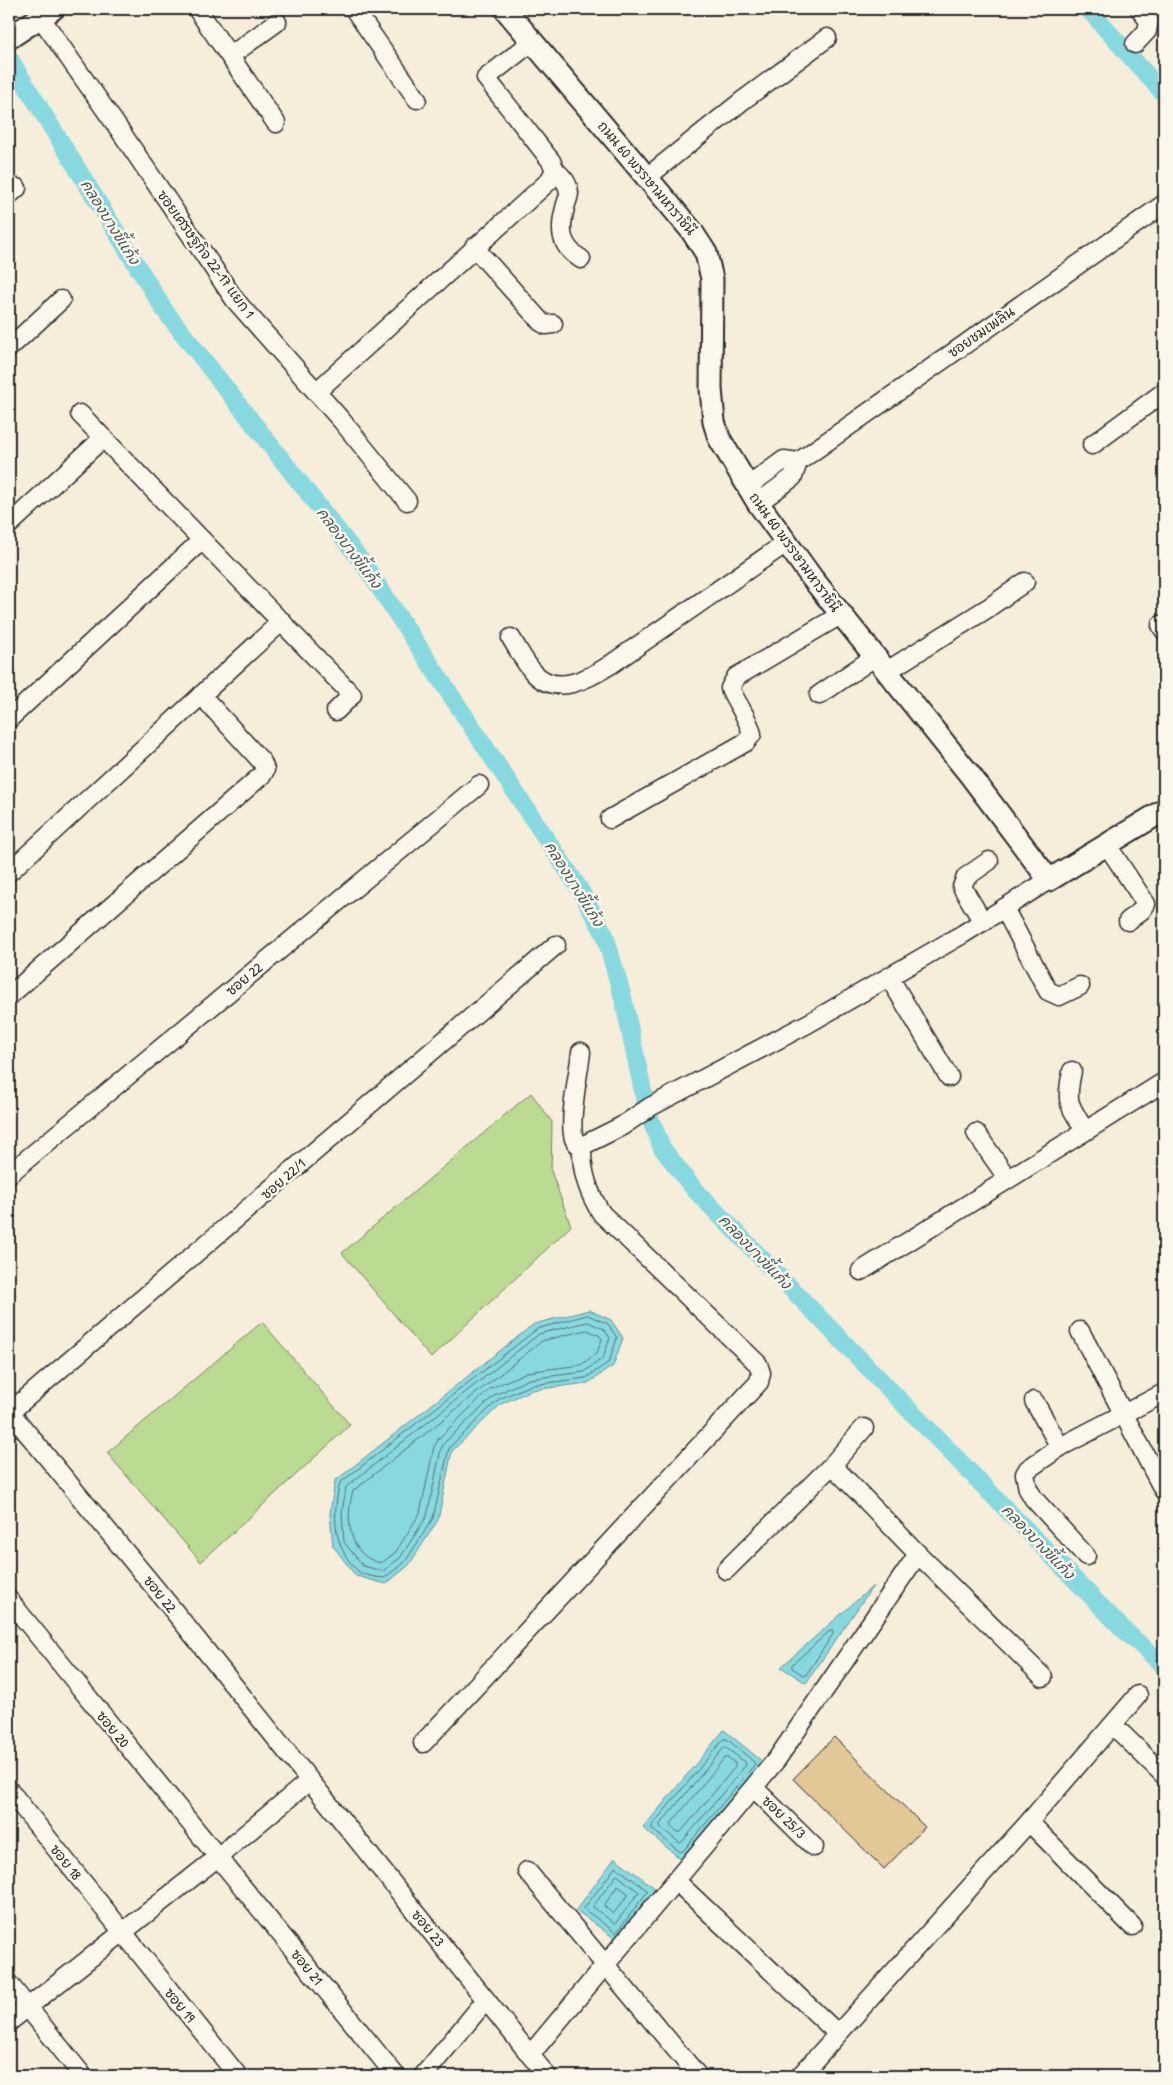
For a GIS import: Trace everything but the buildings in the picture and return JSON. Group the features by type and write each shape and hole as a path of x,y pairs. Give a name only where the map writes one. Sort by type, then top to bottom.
{"street":[{"path":"196,9 276,124"},
{"path":"354,9 418,99"},
{"name":"ถนน 60 พรรษามหาราชินี","path":"505,9 691,230 706,253 712,279 711,389 714,422 719,438 753,495 786,543 970,775 1049,880"},
{"path":"9,38 47,13"},
{"name":"ซอยเศรษฐกิจ 22-17 แยก 1","path":"47,13 121,132 235,300 342,421 407,501"},
{"path":"1136,44 1147,31 1151,16"},
{"path":"230,56 278,22"},
{"path":"646,178 742,101 827,38"},
{"path":"533,41 486,78 566,182 569,193 561,224 564,240 570,251 582,259"},
{"path":"316,392 549,181 555,170"},
{"name":"ซอยชมเพลิน","path":"753,495 793,477 798,462 1164,204"},
{"path":"474,247 541,322 546,325 553,324"},
{"path":"9,348 60,300"},
{"path":"1092,446 1164,392"},
{"path":"80,414 352,695 336,710"},
{"path":"9,525 103,438"},
{"path":"9,719 202,540"},
{"path":"511,638 534,674 547,683 559,685 573,683 593,676 610,665 786,543"},
{"path":"819,695 988,608 1025,582"},
{"path":"610,819 746,742 752,734 749,720 734,699 730,688 736,677 842,614"},
{"path":"9,872 282,621"},
{"path":"9,996 262,775 265,770 262,762 201,695"},
{"name":"ซอย 22","path":"9,1174 479,785"},
{"path":"582,1146 622,1126 650,1107 809,1024 983,922 1164,810"},
{"path":"1107,845 1146,904 1142,910 1128,921"},
{"path":"983,922 962,887 966,877 989,861"},
{"path":"1004,908 1048,991 1059,996 1080,986"},
{"name":"ซอย 22/1","path":"11,1419 556,946"},
{"path":"889,976 949,1077"},
{"path":"582,1052 572,1132 574,1141 582,1146"},
{"path":"1072,1071 1068,1102 1085,1131"},
{"path":"861,1271 1164,1082"},
{"path":"976,1133 1008,1179"},
{"path":"423,1743 759,1382 761,1373 758,1364 602,1214 593,1200 585,1180 582,1146"},
{"path":"1080,1331 1164,1491"},
{"path":"1086,1556 1034,1498 1025,1481 1025,1474 1060,1447 1164,1394"},
{"path":"1034,1401 1060,1447"},
{"name":"ซอย 22","path":"11,1419 169,1605 309,1781"},
{"path":"726,1570 832,1465 864,1428"},
{"path":"832,1465 918,1554 1043,1676"},
{"path":"530,2055 754,1788 829,1686 918,1554"},
{"name":"ซอย 20","path":"9,1600 218,1857"},
{"path":"800,2076 1029,1822 1138,1695"},
{"path":"1113,1725 1164,1775"},
{"path":"9,2022 218,1857 309,1781"},
{"name":"ซอย 23","path":"309,1781 547,2076"},
{"name":"ซอย 25/3","path":"754,1788 814,1847"},
{"name":"ซอย 18","path":"9,1790 122,1933"},
{"path":"1029,1822 1132,1926"},
{"name":"ซอย 21","path":"218,1857 396,2076"},
{"path":"527,1871 698,2076"},
{"path":"676,1881 837,2033"},
{"name":"ซอย 19","path":"122,1933 238,2076"},
{"path":"9,1984 83,2076"},
{"path":"423,2076 486,2000"}],"green space":[{"path":"531,1093 552,1122 551,1171 571,1226 431,1358 342,1253"},
{"path":"262,1322 350,1425 201,1562 107,1453"}],"water":[{"path":"589,1310 611,1320 623,1338 613,1366 588,1383 532,1390 501,1404 452,1451 438,1520 409,1565 386,1584 356,1576 333,1546 330,1513 335,1481 534,1324"},
{"path":"873,1586 806,1683 781,1667"},
{"path":"724,1730 763,1762 682,1860 643,1828"},
{"path":"615,1858 656,1889 618,1941 576,1910"}],"waterway":[{"path":"1088,9 1164,94"},
{"name":"คลองบางขี้แก้ง","path":"9,58 165,311 363,563 579,888 605,935 623,998 647,1110 662,1148 694,1189 1124,1630 1164,1666"}]}
